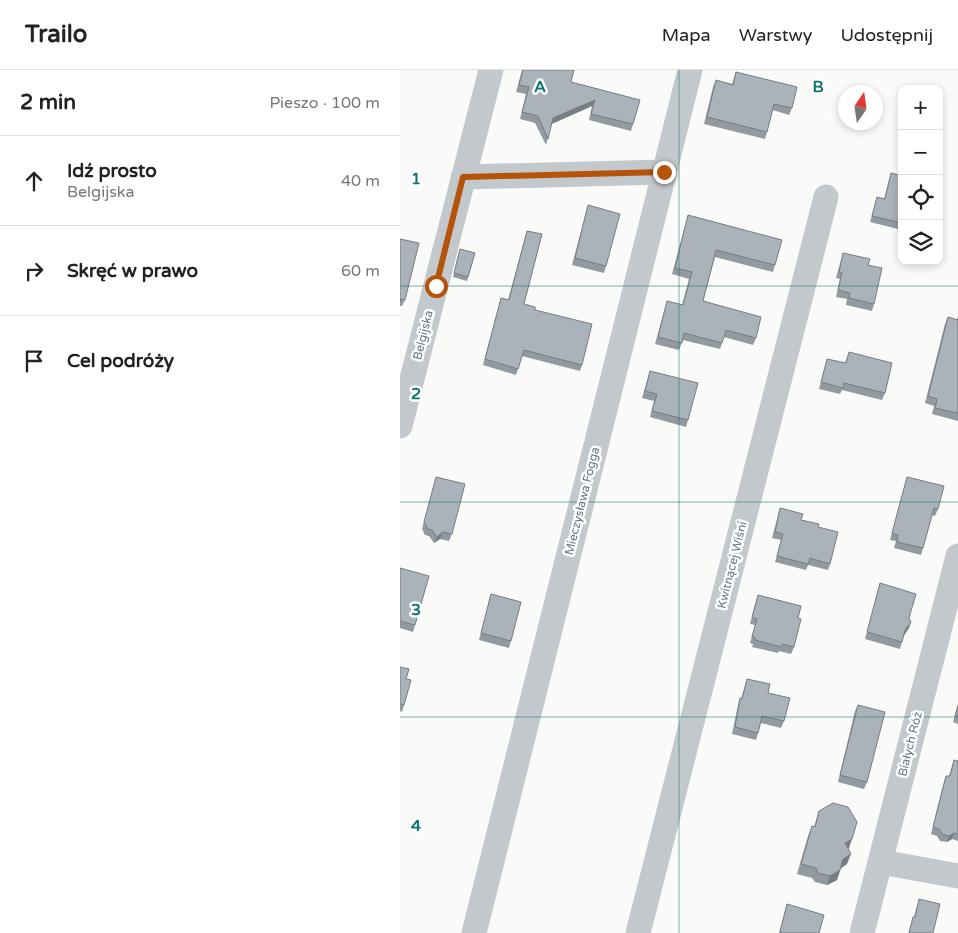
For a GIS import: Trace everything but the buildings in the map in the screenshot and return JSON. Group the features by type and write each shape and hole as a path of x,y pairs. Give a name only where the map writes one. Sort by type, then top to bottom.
{"street":[{"name":"Belgijska","path":"400,426 491,70"},
{"name":"Mieczysława Fogga","path":"474,933 690,70"},
{"path":"463,177 664,172"},
{"name":"Kwitnącej Wiśni","path":"638,933 826,197"},
{"name":"Białych Róż","path":"862,933 958,556"},
{"path":"881,862 958,876"}],"route":[{"path":"436,286 463,177 664,172"}]}
